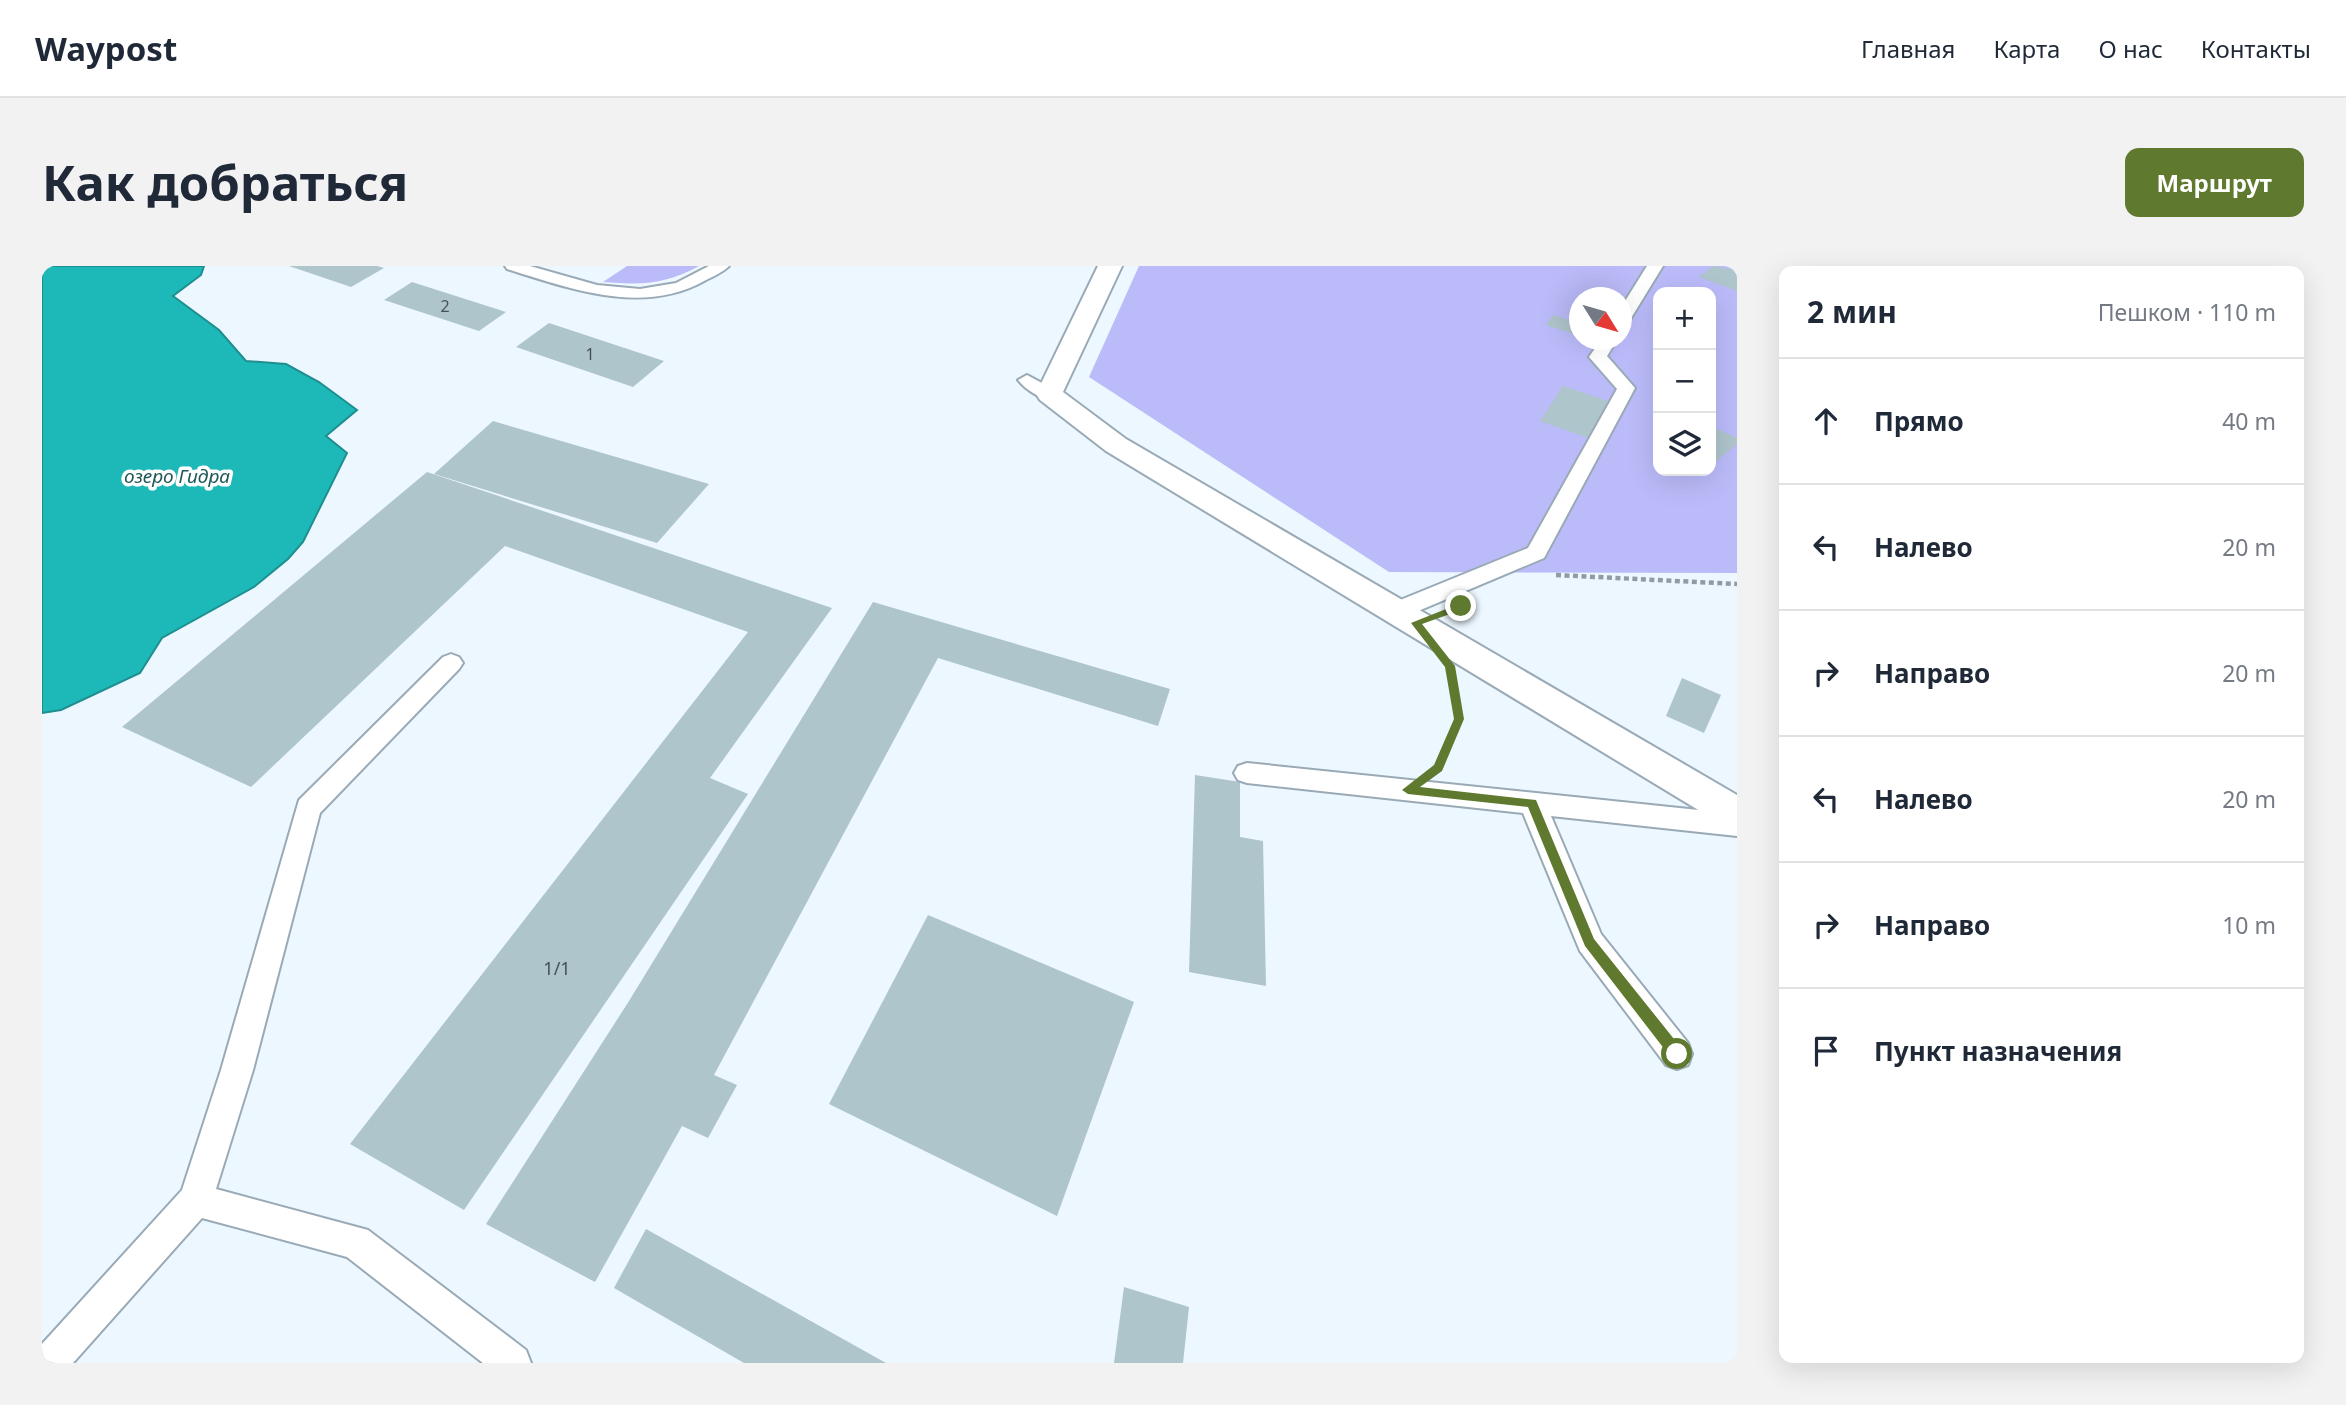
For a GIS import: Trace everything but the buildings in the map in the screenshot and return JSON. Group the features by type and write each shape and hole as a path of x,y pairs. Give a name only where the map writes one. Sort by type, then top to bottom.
{"street":[{"path":"1110,266 1038,387 1116,445 1737,814"}],"lane":[{"path":"513,266 587,288 634,295 682,286 721,266"},
{"path":"1632,303 1655,266"},
{"path":"641,309 666,289"},
{"path":"1396,611 1536,553 1626,388 1598,357 1603,350"},
{"path":"49,1363 196,1200 237,1070 308,808 451,663"},
{"path":"1247,773 1737,825"},
{"path":"1532,803 1590,942 1677,1054"},
{"path":"196,1200 356,1242 513,1363"}],"path":[{"path":"1550,574 1737,584"},
{"path":"1408,790 1438,768 1459,719 1452,679"}],"shaded area":[{"path":"627,266 699,266 675,277 652,282 603,282"},
{"path":"1139,266 1737,266 1737,573 1389,572 1089,377"}],"water":[{"name":"озеро Гидра","path":"42,266 204,266 201,275 173,296 219,330 246,361 286,364 319,382 357,410 326,436 347,453 303,542 288,559 254,587 162,638 140,673 61,710 42,713"}],"route":[{"path":"1461,606 1416,623 1450,666 1459,719 1438,768 1408,790 1532,803 1590,942 1677,1054"}]}
